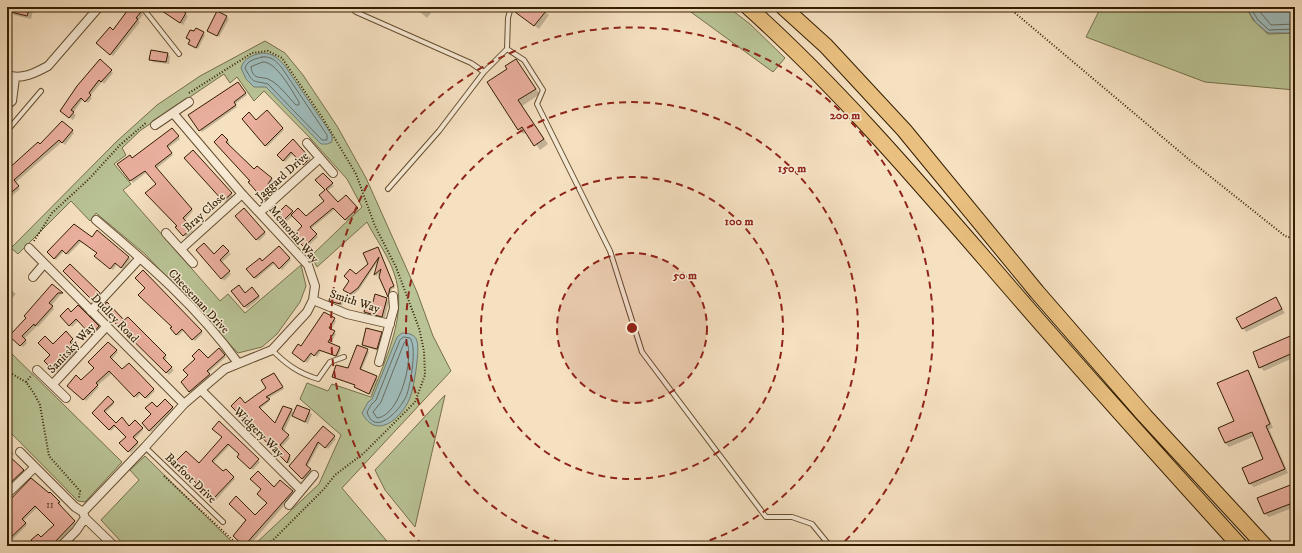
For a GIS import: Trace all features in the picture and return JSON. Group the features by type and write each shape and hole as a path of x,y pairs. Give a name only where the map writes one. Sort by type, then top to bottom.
{"highway":[{"path":"748,7 818,74 894,154 1109,403 1240,546"},
{"path":"783,7 826,46 904,130 1037,292 1144,416 1265,546"}],"street":[{"path":"7,105 12,101 11,76 37,72 48,66 99,7"},
{"path":"155,125 189,102"},
{"name":"Memorial Way","path":"173,113 242,194 308,265 315,286 313,300"},
{"name":"Jaggard Drive","path":"307,143 333,173"},
{"name":"Jaggard Drive","path":"260,212 320,158"},
{"name":"Bray Close","path":"181,249 242,194"},
{"name":"Cheeseman Drive","path":"96,220 186,301 238,363"},
{"name":"Bray Close","path":"166,233 193,263"},
{"name":"Dudley Road","path":"29,248 184,404"},
{"path":"90,310 140,258"},
{"path":"33,277 44,264"},
{"name":"Smith Way","path":"379,362 394,308 393,296"},
{"path":"61,546 76,531 84,515 184,404 225,369 272,350 307,312 313,300"},
{"name":"Smith Way","path":"313,300 347,314 390,324"},
{"name":"Sanitsky Way","path":"53,384 106,327"},
{"name":"Sanitsky Way","path":"37,370 66,398"},
{"name":"Widgery Way","path":"201,390 301,490"},
{"path":"20,452 114,546"},
{"path":"7,494 35,467"},
{"path":"289,505 314,475"}],"lane":[{"path":"142,7 179,54"},
{"path":"350,7 356,12 471,63 484,72"},
{"path":"388,189 440,131 484,72 507,49 508,18 511,7"},
{"path":"507,49 524,60 543,90 537,104 610,251 642,352 766,517 792,517 812,524 830,546"},
{"path":"7,131 41,91"},
{"path":"272,350 286,364 304,375 318,379 330,362 344,357"},
{"name":"Barfoot Drive","path":"145,448 224,522"}],"path":[{"path":"1008,7 1192,162 1285,236 1295,239"},
{"path":"7,371 26,382 40,405 49,456 80,491 75,507"}],"green space":[{"path":"684,7 728,7 750,24 785,58 773,72"},
{"path":"1101,7 1246,7 1253,20 1268,34 1295,33 1295,90 1205,82 1086,37"},
{"path":"265,41 285,53 303,75 337,126 366,178 417,292 433,336 451,371 342,488 391,546 253,546 319,484 341,435 300,399 307,383 328,391 332,384 371,397 393,336 399,304 398,289 394,273 385,253 367,222 317,267 311,256 362,207 347,179 311,139 264,91 254,101 237,77 230,83 224,74 141,130 122,148 126,155 114,164 131,184 123,190 220,301 228,294 245,313 301,265 306,286 300,302 277,334 262,347 238,353 145,254 96,213 90,221 71,201 18,254 11,248 116,142 157,105 200,76"},
{"path":"7,349 122,462 85,502 78,501 7,429"},
{"path":"445,395 415,527 385,490 375,470"},
{"path":"145,456 236,546 125,546 101,520 139,480 130,470"}],"water":[{"path":"1246,7 1295,7 1295,33 1268,33 1255,22"},
{"path":"262,53 275,56 285,66 332,135 332,142 321,144 266,87 254,87 246,79 241,68 242,65 249,58"},
{"path":"402,333 413,335 418,346 414,384 411,395 408,403 402,411 390,423 382,426 375,425 368,421 362,413 368,402 372,399 397,337"}],"building":[{"path":"7,7 30,7 27,16 7,11"},
{"path":"130,7 136,7 141,12 136,18 138,19 110,55 96,43 110,27 113,30"},
{"path":"156,7 176,7 186,13 180,23"},
{"path":"518,7 540,7 546,11 534,26 515,12"},
{"path":"217,11 227,16 217,36 207,31"},
{"path":"196,28 204,32 196,48 188,44 190,40 186,38 190,30 194,31"},
{"path":"151,50 168,53 166,62 149,60"},
{"path":"100,59 112,70 101,82 99,80 89,93 91,95 85,102 81,98 71,110 74,112 69,118 60,111 77,86"},
{"path":"516,59 536,89 518,100 544,139 534,146 522,127 518,130 487,82 507,69 505,66"},
{"path":"238,82 246,93 234,102 236,105 199,131 188,115"},
{"path":"267,110 283,128 265,146 242,119 249,112 256,120"},
{"path":"62,121 73,130 62,143 59,140 14,180 19,186 7,196 7,170 38,142 40,144"},
{"path":"172,128 179,136 167,146 172,153 155,166 192,209 183,218 192,228 183,236 175,227 177,226 145,193 156,184 145,171 130,181 117,164 130,155 132,158"},
{"path":"222,134 228,140 226,142 254,169 257,166 272,178 268,184 274,192 264,200 248,182 250,181 214,142"},
{"path":"293,139 310,158 303,165 291,152 283,161 277,155"},
{"path":"193,150 232,193 223,201 184,158"},
{"path":"323,173 333,183 326,189 338,202 346,195 358,208 345,220 333,208 310,227 317,234 304,247 293,236 302,226 291,215 298,208 306,216 324,201 319,195 325,190 315,180"},
{"path":"286,205 293,211 283,221 277,214"},
{"path":"244,208 265,232 256,240 235,216"},
{"path":"74,224 92,237 97,230 129,257 121,268 115,263 110,269 94,256 97,253 79,240 66,254 62,250 54,259 47,252"},
{"path":"204,243 214,254 223,245 229,251 220,260 230,271 221,279 196,250"},
{"path":"279,246 290,258 279,269 273,262 254,278 246,269 260,258 262,261"},
{"path":"378,247 394,286 390,288 388,297 379,277 381,269 374,275 379,257 358,288 350,294 343,290 349,281 344,276 350,269 356,274 368,264 363,253"},
{"path":"70,264 100,293 93,301 63,271"},
{"path":"143,270 202,331 192,340 182,329 176,335 170,328 172,327 138,295 145,288 135,278"},
{"path":"52,284 63,293 58,293 49,303 53,306 35,326 34,324 22,336 26,340 20,346 9,336 26,318 24,316"},
{"path":"239,285 245,293 252,287 259,296 244,307 231,291"},
{"path":"331,292 342,295 340,304 329,301"},
{"path":"375,294 387,298 382,317 364,312 367,301 373,302"},
{"path":"1276,297 1282,309 1242,329 1236,318"},
{"path":"107,302 124,320 128,317 166,355 163,358 172,367 166,373 101,309"},
{"path":"78,305 99,326 91,335 76,319 69,326 60,316 68,308 71,312"},
{"path":"324,312 335,318 329,328 335,331 328,342 340,347 336,356 319,350 314,356 311,353 304,362 292,353 298,344 301,346"},
{"path":"366,328 382,332 377,349 362,345"},
{"path":"66,331 73,339 70,342 77,350 54,371 44,361 50,355 38,343 45,336 53,344"},
{"path":"1295,334 1295,352 1259,368 1253,352"},
{"path":"108,342 117,350 110,357 122,369 129,363 154,389 145,398 139,392 134,397 109,371 96,383 98,385 83,400 67,386 76,375 81,380 94,368 88,362"},
{"path":"357,345 368,349 360,369 377,376 369,394 354,387 355,385 332,377 336,365 348,368"},
{"path":"219,348 225,355 207,371 210,374 189,392 181,382 188,375 183,370 195,359 192,356 199,349 208,358"},
{"path":"1248,370 1270,424 1266,426 1285,469 1249,484 1242,468 1263,459 1252,432 1225,443 1218,428 1234,421 1217,383"},
{"path":"274,373 283,387 266,397 270,399 259,407 275,423 283,406 292,409 282,429 289,435 280,445 290,455 287,463 231,406 240,397 245,403 266,388 261,380"},
{"path":"108,396 114,402 104,411 116,423 122,417 129,426 135,420 143,428 133,437 138,442 128,452 119,443 126,437 114,425 109,430 92,413"},
{"path":"165,399 173,407 149,431 142,423 151,414 145,408 152,402 157,407"},
{"path":"297,405 310,410 305,422 292,416"},
{"path":"219,421 259,459 250,469 237,457 239,454 228,444 212,461 223,471 226,469 234,477 213,499 195,484 196,483 176,461 186,451 199,463 222,437 212,429"},
{"path":"323,426 335,436 325,448 318,442 306,465 311,469 302,479 289,466"},
{"path":"7,454 24,470 10,483 7,480"},
{"path":"258,471 274,487 280,480 293,491 244,546 233,536 246,520 229,504 236,496 255,515 267,503 257,494 261,489 250,479"},
{"path":"31,478 49,493 50,492 75,521 51,546 32,546 34,544 31,540 38,534 41,537 54,525 35,506 22,519 26,523 7,541 7,503"},
{"path":"1293,484 1295,490 1295,502 1264,514 1257,498"}]}
